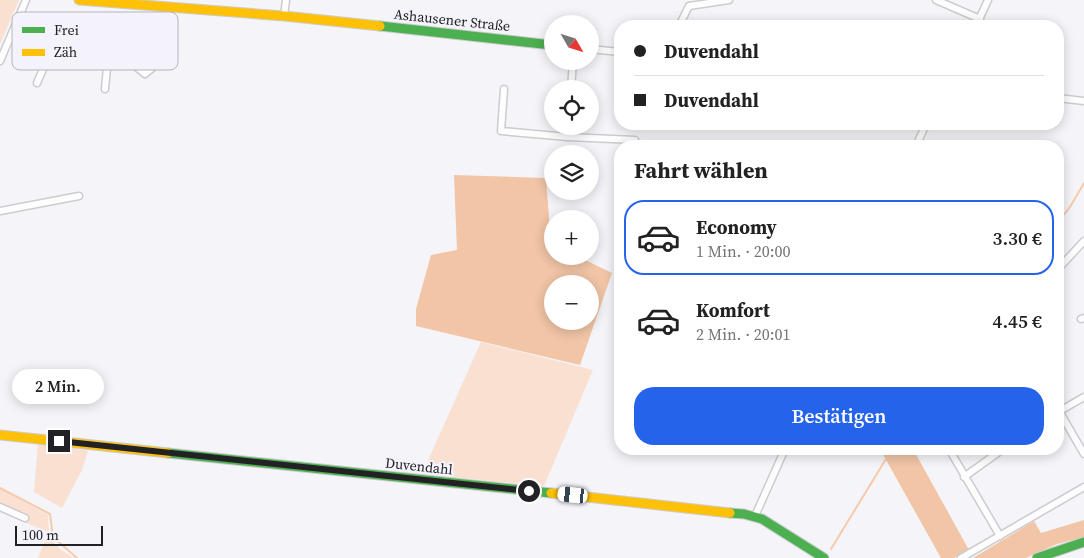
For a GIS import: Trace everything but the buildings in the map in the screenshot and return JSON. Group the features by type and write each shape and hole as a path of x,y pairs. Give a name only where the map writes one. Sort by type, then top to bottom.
{"street":[{"path":"21,12 26,0"},
{"name":"Ashausener Straße","path":"79,0 284,16 544,43"},
{"path":"284,16 286,0"},
{"path":"682,20 688,6 727,0"},
{"path":"936,0 980,19 988,0"},
{"path":"0,61 12,33"},
{"path":"599,50 614,51"},
{"path":"37,83 43,70"},
{"path":"105,89 107,70"},
{"path":"504,89 501,131 635,140"},
{"path":"1064,99 1084,101"},
{"path":"0,211 79,196"},
{"path":"1064,263 1084,241"},
{"path":"1064,408 1084,397"},
{"path":"1064,421 1084,454"},
{"name":"Duvendahl","path":"0,435 698,508 756,516 824,558"},
{"path":"756,516 782,455"},
{"path":"952,455 1000,536"},
{"path":"964,477 995,455"},
{"path":"961,558 1084,487"},
{"path":"0,507 25,518"},
{"path":"1037,558 1084,542"}],"shaded area":[{"path":"0,0 19,0 14,12 12,12 0,44"},
{"path":"454,175 544,178 544,200 548,200 548,210 544,210 544,265 596,265 612,273 599,310 599,275 544,275 544,330 592,330 580,365 416,326 416,309 431,255 457,250"},
{"path":"481,342 593,370 544,486 422,474"},
{"path":"38,443 88,451 82,470 62,508 34,492"},
{"path":"883,455 916,455 969,550 954,558 941,558"},
{"path":"0,489 48,515 49,531 53,541 74,558 38,558 48,532 24,522 27,515 0,505"},
{"path":"1084,520 1084,537 1057,544 1026,558 973,558 1034,521 1041,533"}],"waterway":[{"path":"1064,214 1084,183"},
{"path":"831,549 888,455"},
{"path":"0,488 50,514 53,537 77,558"}],"traffic: fast":[{"path":"380,26 544,44"},
{"path":"168,453 551,493"},
{"path":"730,513 744,514 762,519 824,558"},
{"path":"1037,558 1084,542"}],"traffic: slow":[{"path":"79,0 284,16 380,26"},
{"path":"0,435 168,453"},
{"path":"551,493 730,513"}],"route":[{"path":"59,441 529,491"}]}
